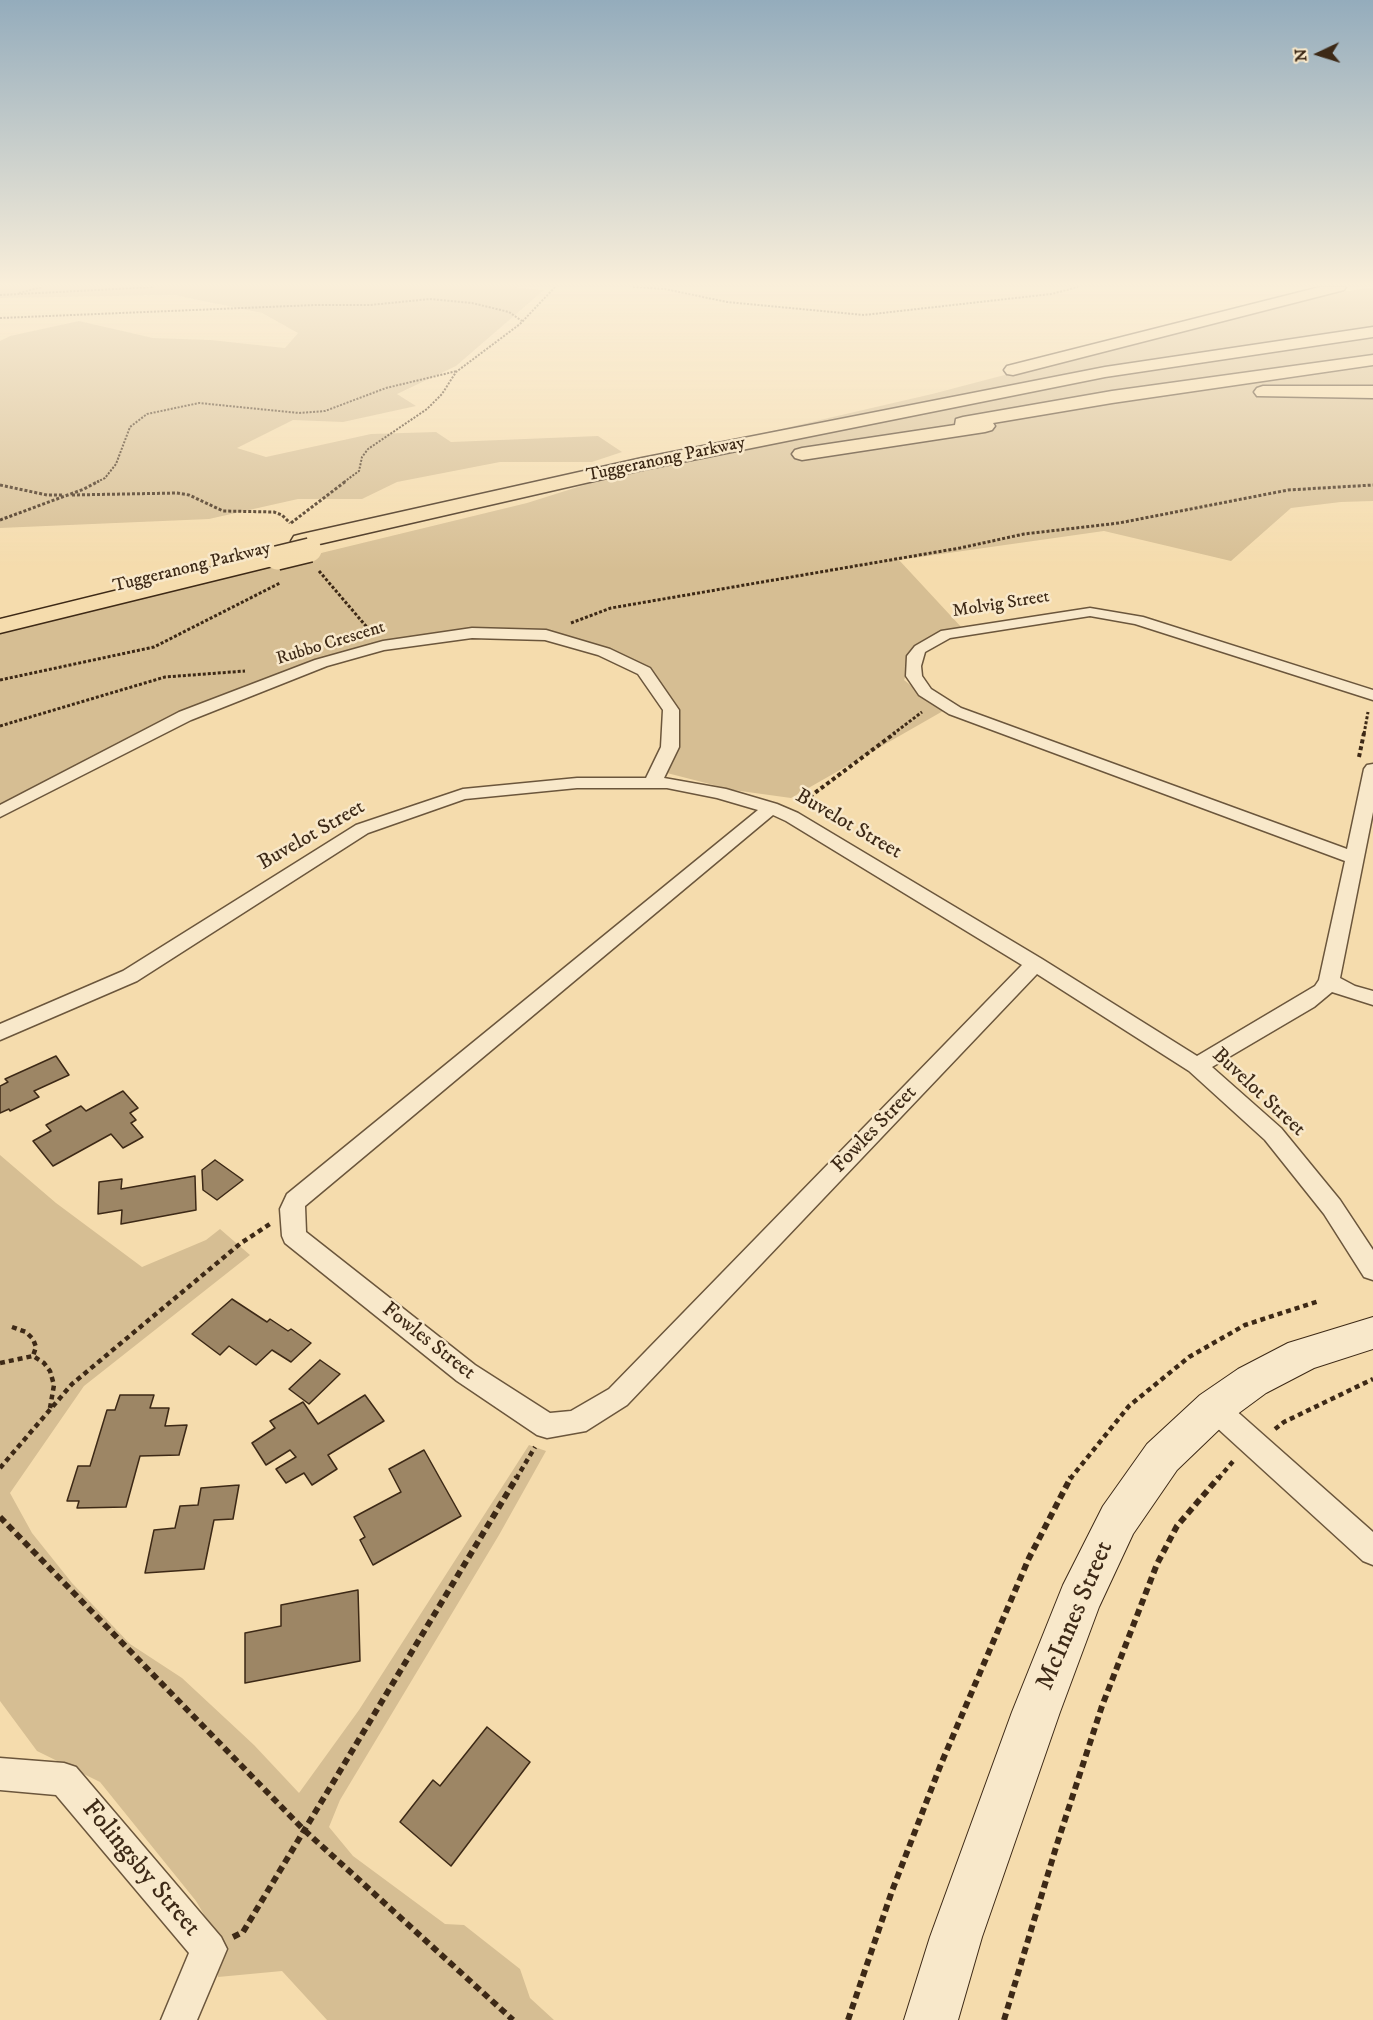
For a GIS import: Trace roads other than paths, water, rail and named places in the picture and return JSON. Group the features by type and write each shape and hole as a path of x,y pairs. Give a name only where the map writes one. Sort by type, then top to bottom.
{"highway":[{"path":"514,492 636,459 832,416 969,381"},
{"name":"Tuggeranong Parkway","path":"305,546 514,492 642,464 1058,381"},
{"path":"1223,381 1112,397 784,456 1181,398 1263,392 1373,392"},
{"name":"Tuggeranong Parkway","path":"0,615 305,546 515,503 761,459"},
{"path":"702,470 737,464"},
{"name":"Tuggeranong Parkway","path":"0,626 273,553"}],"street":[{"name":"Molvig Street","path":"1354,858 955,711 925,692 914,676 913,666 915,656 920,649 936,638 958,631 1090,612 1138,620 1369,694"},
{"name":"Rubbo Crescent","path":"0,812 185,716 321,663 383,646 472,633 539,635 604,652 644,671 671,710 670,747 652,782"},
{"path":"1197,1066 1307,1002 1322,992 1329,981 1354,858 1365,767"},
{"name":"Buvelot Street","path":"0,1033 130,976 362,829 464,794 577,783 652,782 720,794 781,813 1035,964 1197,1066 1273,1134 1332,1207 1373,1270"},
{"name":"Fowles Street","path":"781,813 295,1201 292,1209 294,1236 466,1373 547,1426 576,1422 618,1397 1035,964"},
{"path":"1329,981 1348,991 1373,998"},
{"name":"McInnes Street","path":"932,2020 960,1925 1036,1712 1079,1600 1118,1520 1162,1457 1214,1408 1252,1381 1302,1355 1373,1333"},
{"path":"1214,1408 1373,1551"},
{"name":"Folingsby Street","path":"0,1774 64,1779 209,1949 179,2020"}]}
